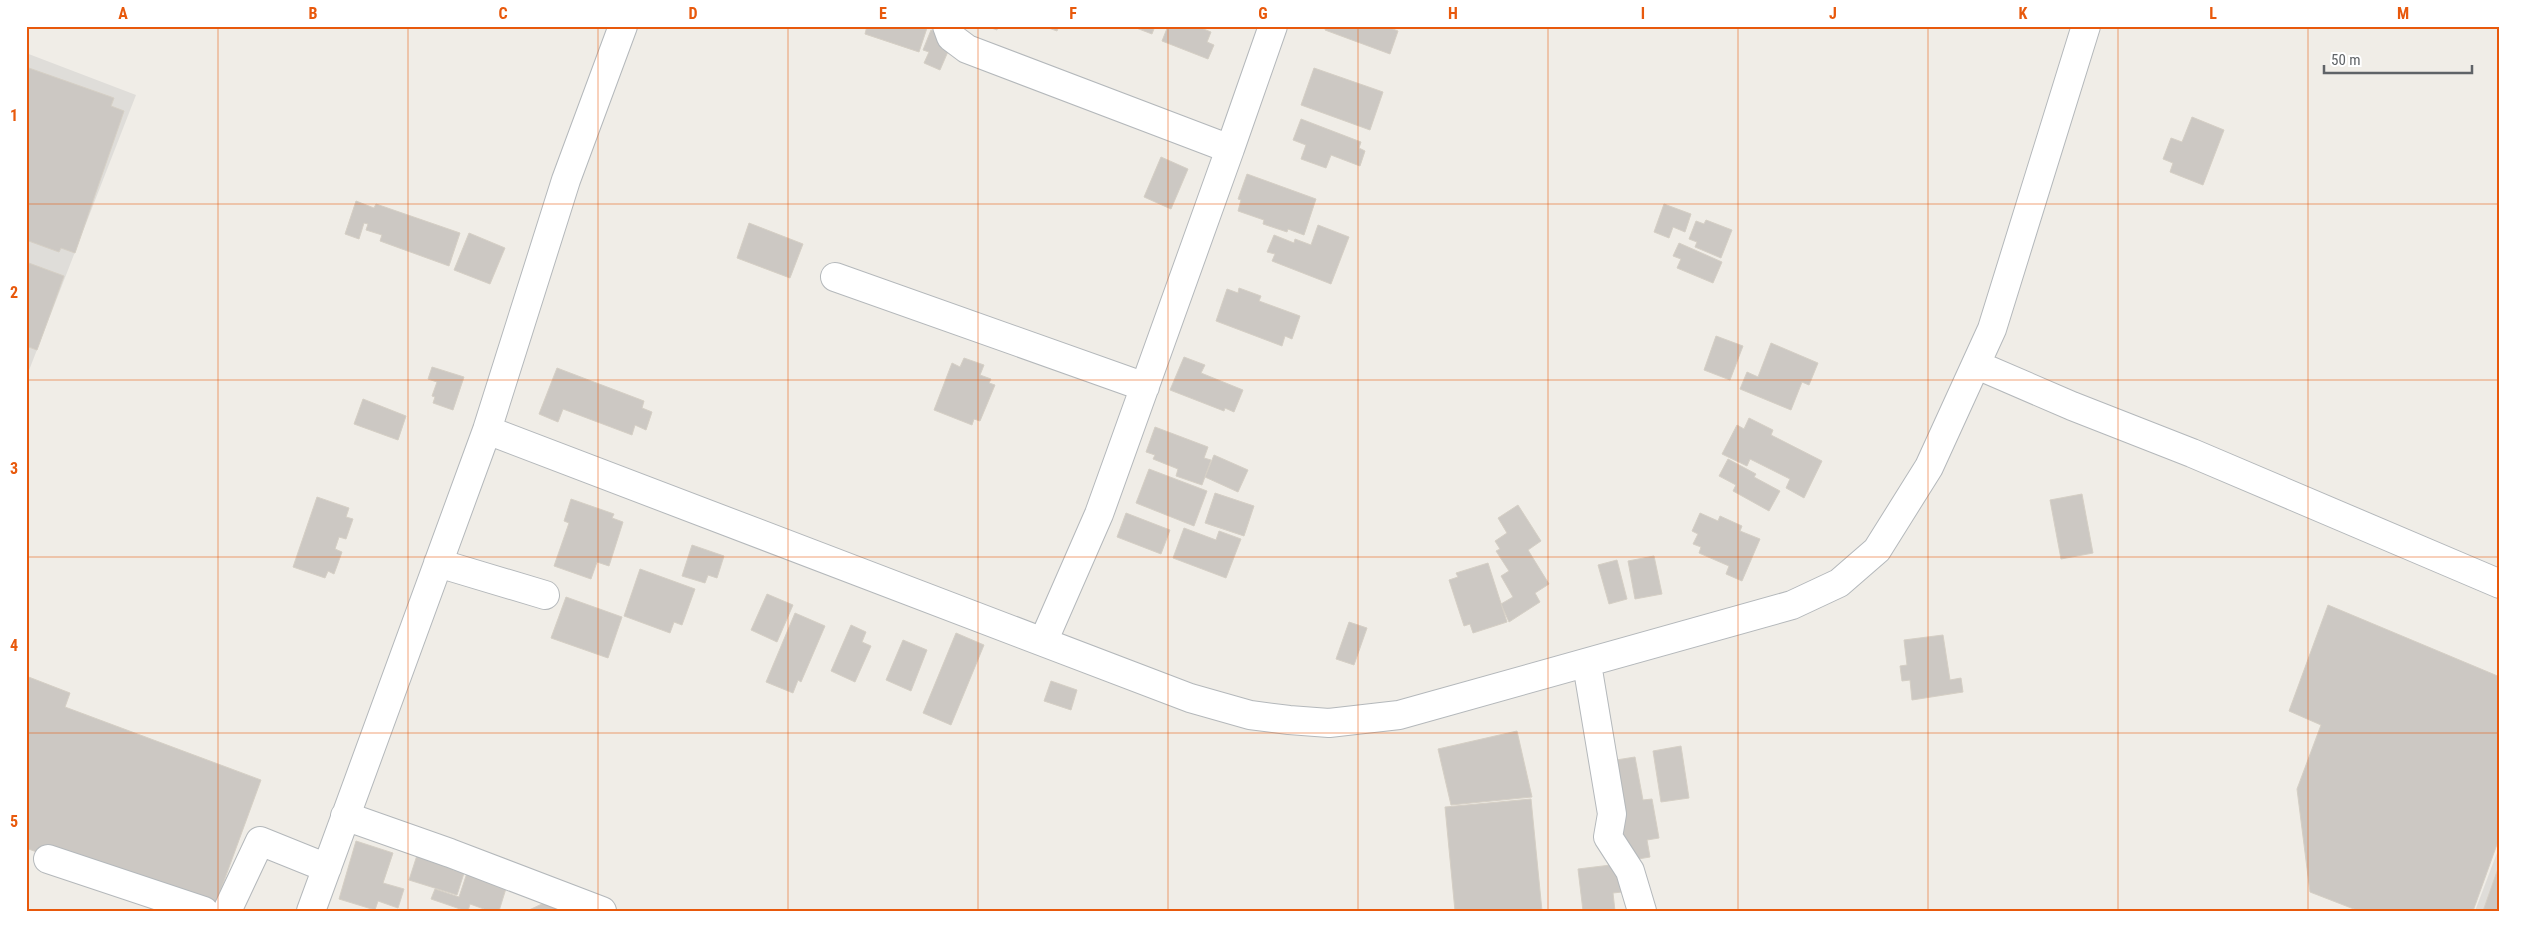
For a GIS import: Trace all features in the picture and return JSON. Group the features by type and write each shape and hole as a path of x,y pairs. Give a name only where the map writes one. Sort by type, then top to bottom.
{"street":[{"path":"311,911 487,430 566,180 623,26"},
{"path":"946,26 951,37 967,49 1230,149"},
{"path":"1043,642 1099,514 1273,26"},
{"path":"487,430 1190,698 1250,715 1329,723 1399,715 1587,664 1792,605 1839,583 1877,550 1929,467 1992,329 2086,26"},
{"path":"835,277 1145,388"},
{"path":"1977,365 2072,406 2192,453 2500,584"},
{"path":"438,562 545,595"},
{"path":"1587,664 1612,814 1608,837 1630,871 1642,911"},
{"path":"345,816 450,853 602,911"},
{"path":"227,911 260,841 327,868"},
{"path":"48,859 204,911"}],"shaded area":[{"path":"26,53 136,95 26,378"},
{"path":"2500,845 2500,911 2475,911"}],"building":[{"path":"867,26 920,26 927,28 919,52 865,34"},
{"path":"986,26 998,26 997,30"},
{"path":"1043,26 1059,26 1057,31"},
{"path":"1131,26 1155,26 1152,34"},
{"path":"1168,26 1196,26 1211,32 1207,42 1214,45 1208,59 1162,41"},
{"path":"1326,26 1385,26 1398,31 1390,54 1325,30"},
{"path":"931,30 953,40 940,70 924,63 929,52 923,50"},
{"path":"26,67 114,98 111,106 124,111 75,253 61,248 59,252 26,240"},
{"path":"1314,68 1383,92 1370,130 1301,105"},
{"path":"2192,117 2224,130 2203,185 2170,172 2173,163 2163,159 2171,138 2182,142"},
{"path":"1301,119 1361,142 1359,148 1365,151 1360,166 1331,155 1326,168 1301,159 1306,145 1293,140"},
{"path":"1161,157 1188,169 1171,209 1144,197"},
{"path":"1247,174 1316,199 1304,235 1288,229 1287,232 1263,224 1264,220 1238,211 1241,200 1238,199"},
{"path":"356,201 374,208 376,204 460,233 449,266 380,241 382,235 366,230 368,224 364,223 359,239 345,234"},
{"path":"1664,204 1691,214 1685,232 1673,227 1669,238 1654,232"},
{"path":"1706,220 1732,230 1721,258 1695,247 1697,242 1689,239 1696,221 1704,224"},
{"path":"749,223 803,244 790,278 737,258"},
{"path":"1318,225 1349,237 1331,284 1272,261 1275,254 1267,252 1274,235 1294,243 1295,239 1311,245"},
{"path":"469,233 505,248 490,284 454,270"},
{"path":"1679,243 1722,262 1713,283 1677,268 1681,259 1673,256"},
{"path":"26,262 64,276 37,350 26,346"},
{"path":"1239,288 1261,296 1259,301 1300,316 1292,339 1285,336 1282,346 1216,321 1227,289 1238,293"},
{"path":"1716,336 1743,346 1730,380 1704,370"},
{"path":"1771,343 1818,363 1809,385 1802,382 1791,410 1740,389 1747,372 1758,377"},
{"path":"1184,357 1205,365 1201,373 1243,390 1234,412 1225,408 1224,411 1170,390"},
{"path":"964,358 984,365 980,375 991,379 989,383 995,385 980,421 974,419 972,425 934,410 952,363 960,367"},
{"path":"432,367 464,377 453,410 433,403 435,397 432,396 437,382 428,379"},
{"path":"557,368 644,401 642,408 652,412 646,430 635,425 632,435 563,409 558,422 539,414"},
{"path":"363,399 406,416 398,440 354,424"},
{"path":"1749,418 1773,430 1771,435 1822,461 1804,498 1786,488 1790,479 1750,459 1747,466 1722,454 1737,425 1744,429"},
{"path":"1155,427 1208,447 1204,458 1211,460 1202,485 1176,476 1178,469 1153,459 1155,455 1146,452"},
{"path":"1214,455 1248,470 1238,492 1205,477"},
{"path":"1728,459 1756,474 1754,477 1780,491 1769,511 1733,491 1736,485 1719,476"},
{"path":"1149,469 1207,491 1194,526 1136,503"},
{"path":"1215,493 1254,506 1244,536 1205,523"},
{"path":"2082,494 2093,553 2061,559 2050,500"},
{"path":"317,497 349,508 346,517 353,519 346,539 339,537 335,549 342,552 334,574 328,571 325,578 293,567"},
{"path":"571,499 614,514 612,518 623,522 609,566 597,562 591,579 554,566 569,523 564,521"},
{"path":"1518,505 1541,541 1528,550 1549,584 1535,593 1540,602 1509,622 1501,604 1513,597 1501,576 1509,571 1496,551 1500,549 1495,541 1507,533 1498,518"},
{"path":"1126,513 1170,530 1161,554 1117,537"},
{"path":"1700,513 1718,521 1720,516 1742,526 1740,531 1760,539 1742,581 1726,574 1729,566 1699,553 1701,547 1693,544 1698,534 1692,531"},
{"path":"1184,528 1216,540 1219,531 1241,539 1226,578 1173,558"},
{"path":"692,545 724,556 717,578 708,575 705,583 682,576"},
{"path":"1654,556 1662,594 1635,599 1628,561"},
{"path":"1617,560 1627,599 1609,604 1598,565"},
{"path":"1488,563 1507,622 1473,633 1470,624 1464,626 1449,580 1458,577 1456,573"},
{"path":"640,569 695,589 682,625 674,622 670,633 624,616"},
{"path":"767,594 793,605 777,642 751,630"},
{"path":"566,597 622,617 608,658 551,638"},
{"path":"2328,605 2500,677 2500,836 2473,911 2359,911 2310,892 2297,789 2321,725 2289,711"},
{"path":"795,613 825,626 801,682 798,680 793,693 766,682"},
{"path":"1349,622 1367,628 1354,665 1336,659"},
{"path":"851,625 866,632 862,642 871,646 855,682 831,671"},
{"path":"956,633 984,645 951,725 923,713"},
{"path":"1943,635 1950,680 1961,678 1963,692 1912,700 1910,680 1902,681 1900,666 1907,665 1904,640"},
{"path":"903,640 927,650 911,691 886,680"},
{"path":"26,676 70,693 65,707 261,780 213,911 195,911 26,848"},
{"path":"1051,681 1077,690 1071,710 1044,701"},
{"path":"1517,731 1532,797 1451,805 1438,749"},
{"path":"1681,746 1689,798 1661,802 1653,751"},
{"path":"1635,757 1643,800 1652,799 1659,838 1647,840 1650,857 1632,860 1629,843 1619,845 1610,761"},
{"path":"1531,799 1542,911 1455,911 1445,807"},
{"path":"356,841 393,853 383,883 404,889 398,908 378,901 375,910 339,899"},
{"path":"420,846 457,859 453,870 464,873 457,895 409,880"},
{"path":"2500,863 2500,911 2483,911"},
{"path":"1619,864 1622,892 1613,893 1615,911 1583,911 1578,869"},
{"path":"467,873 508,882 499,911 484,911 484,909 470,904 468,911 466,911 431,899 435,889 459,897"},
{"path":"544,903 565,911 527,911"}]}
